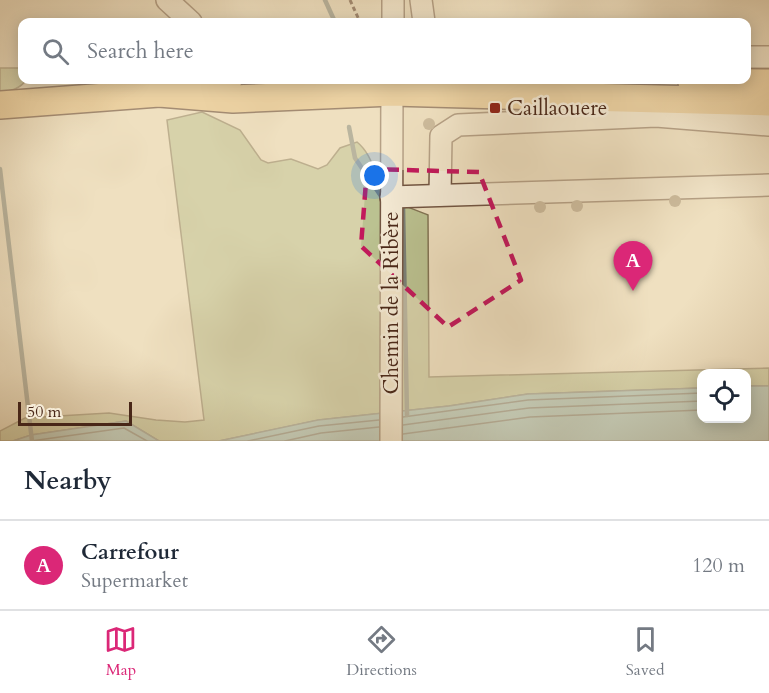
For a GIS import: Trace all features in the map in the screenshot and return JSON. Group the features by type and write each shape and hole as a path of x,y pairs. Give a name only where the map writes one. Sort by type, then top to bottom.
{"main road":[{"path":"751,83 769,83"},
{"path":"0,105 232,86 392,86 769,102"}],"street":[{"path":"167,0 187,18"},
{"path":"393,0 393,18"},
{"path":"421,0 423,18"},
{"path":"751,57 769,57"},
{"name":"Chemin de la Ribère","path":"391,441 392,86"},
{"path":"440,195 441,136 458,125 656,117 769,125"},
{"path":"391,197 769,185"}],"path":[{"path":"350,0 358,18"}],"highlighted area":[{"path":"367,169 479,172 521,280 448,327 361,246"}],"green space":[{"path":"0,68 18,68 18,84 22,84 15,89 0,92"},
{"path":"202,112 240,130 261,160 268,163 291,159 318,169 327,165 340,148 357,142 367,153 385,192 399,203 428,215 429,377 697,370 697,388 528,394 449,406 319,420 219,441 159,441 126,421 31,435 13,441 0,441 0,431 25,418 109,413 156,420 185,422 204,420 167,120"},
{"path":"769,368 769,386 751,386 751,369 731,369"}],"water":[{"path":"751,386 769,386 769,441 219,441 318,420 449,406 528,394 697,388 697,423 751,423"},
{"path":"126,421 159,441 13,441 31,435"}],"waterway":[{"path":"325,0 333,18"},
{"path":"349,127 355,158 383,199"},
{"path":"0,169 32,441"},
{"path":"403,207 407,415"}],"place":[{"name":"Caillaouere","path":"495,108"},
{"name":"Carrefour","path":"633,291"}]}
